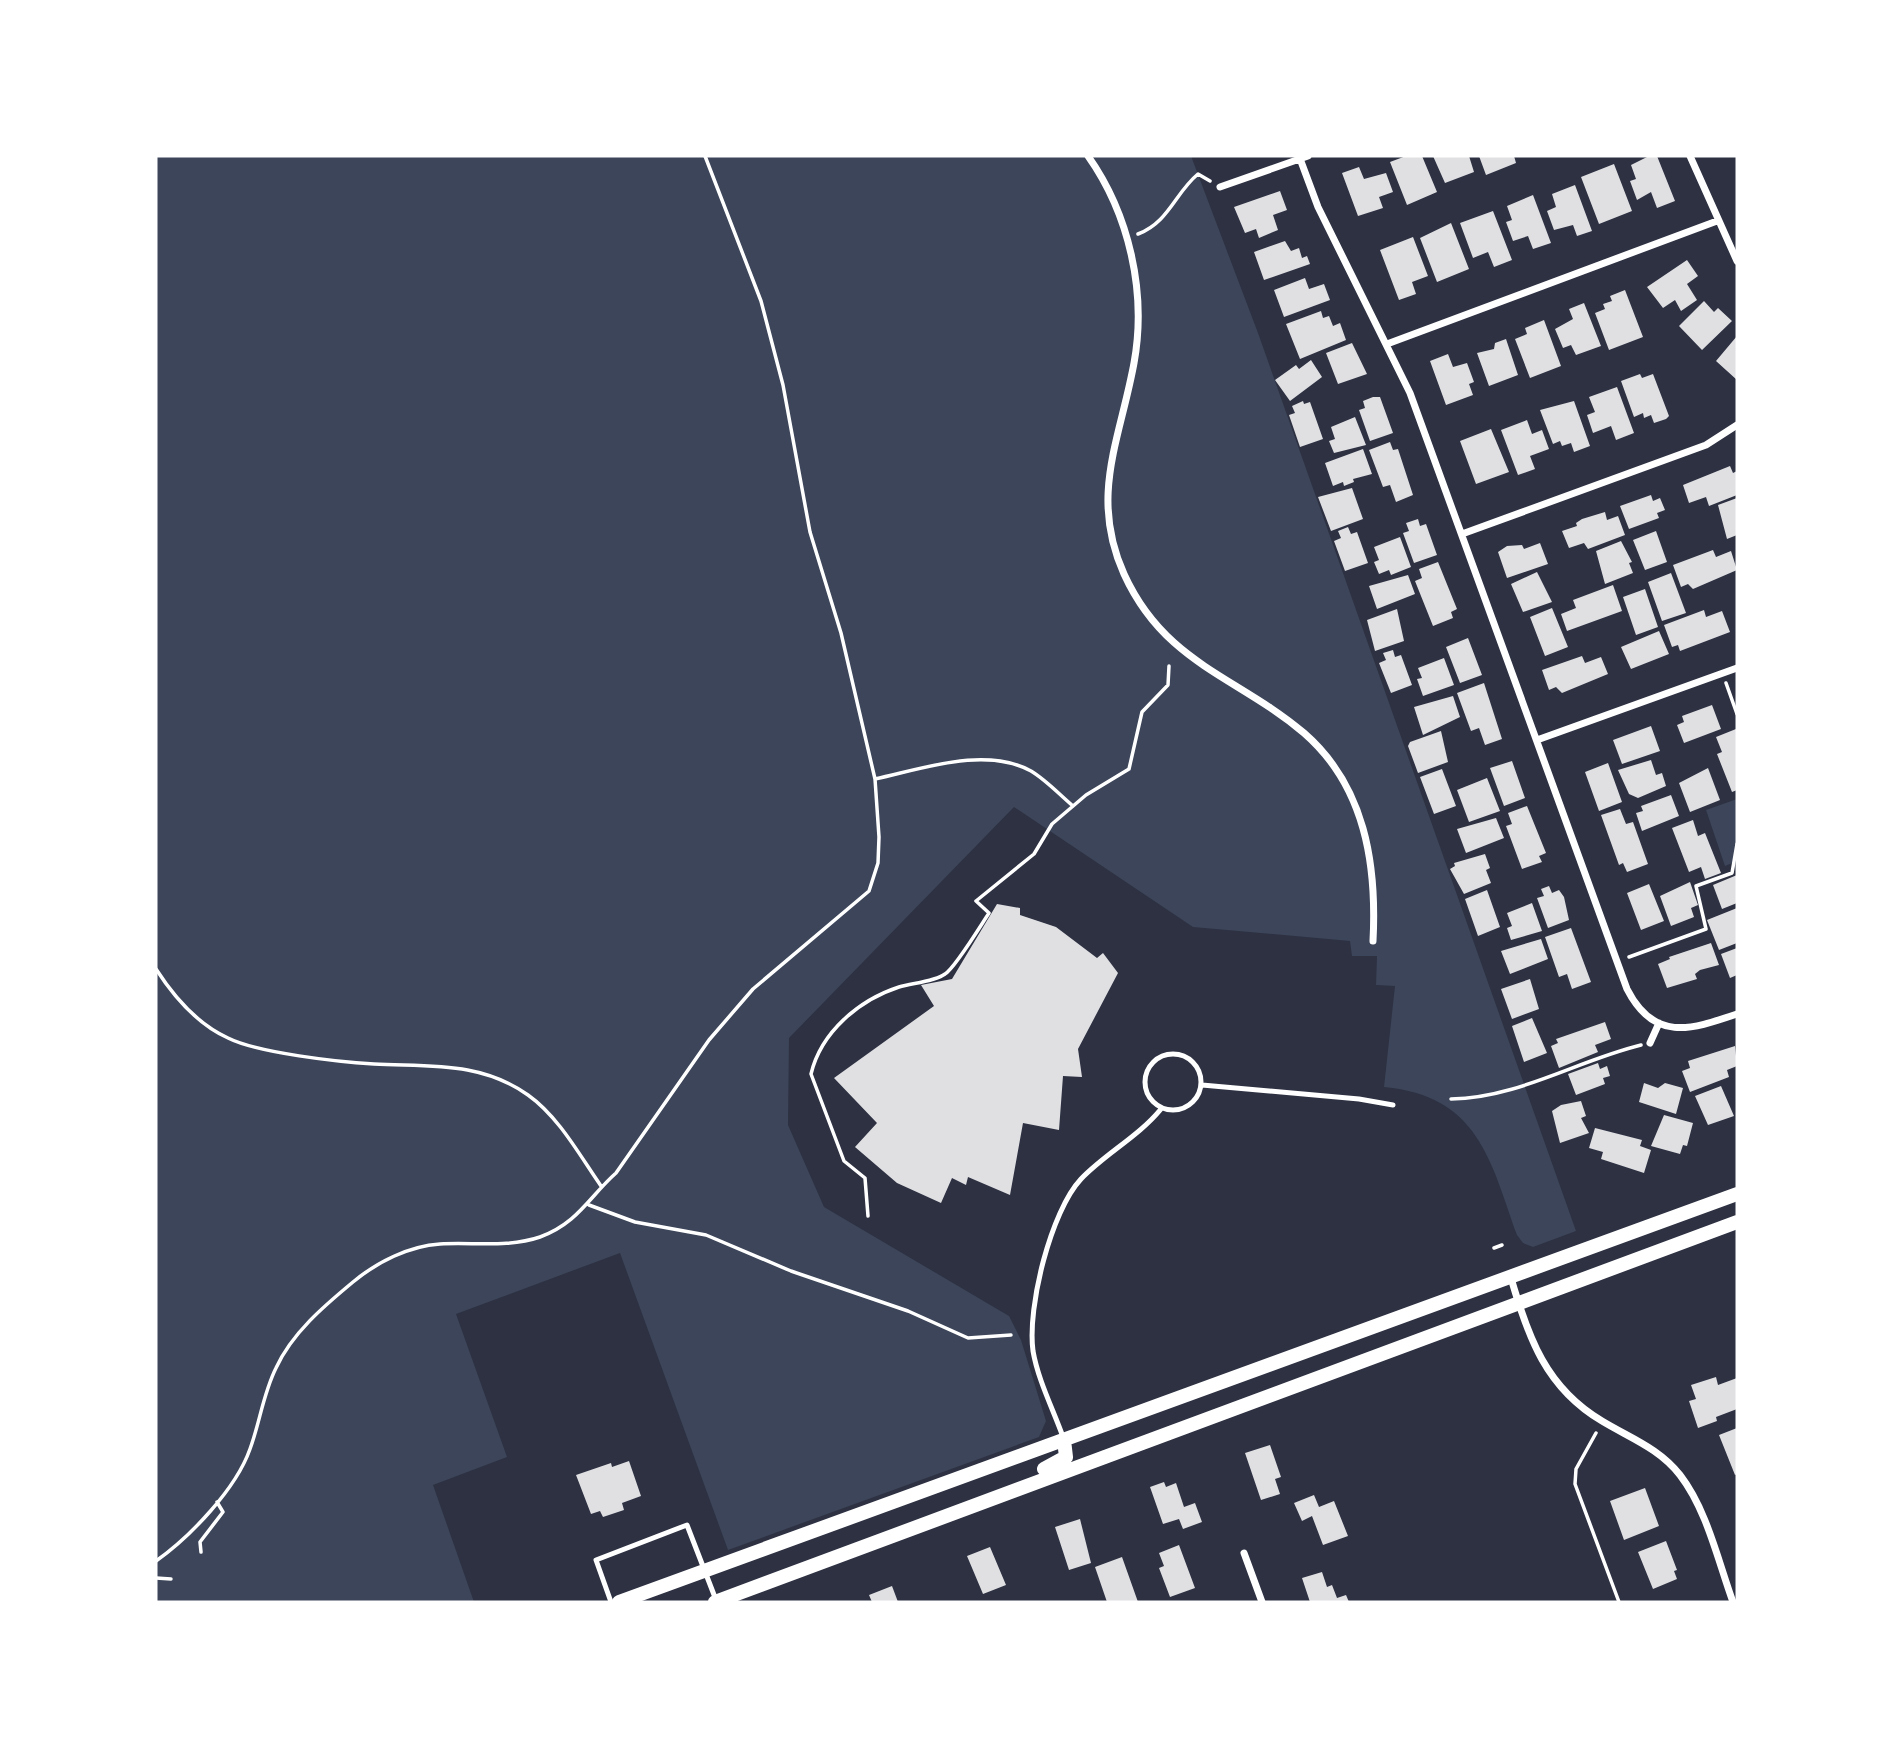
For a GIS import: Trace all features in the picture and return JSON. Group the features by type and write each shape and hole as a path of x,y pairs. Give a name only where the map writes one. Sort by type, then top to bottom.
{"main road":[{"path":"620,1602 1737,1194"},
{"path":"716,1602 1737,1222"},
{"path":"951,1513 987,1491 1059,1463 1066,1457 1064,1440"}],"street":[{"path":"1088,156 1111,195 1127,239 1135,280 1138,319 1134,360 1108,475 1108,512 1117,555 1138,600 1165,636 1206,669 1303,732 1340,775 1359,813 1370,854 1374,894 1373,941"},
{"path":"1220,187 1308,156"},
{"path":"1690,156 1737,261"},
{"path":"1299,157 1318,207 1410,393 1634,1003 1646,1016 1659,1023 1690,1028 1737,1014"},
{"path":"1387,344 1717,221"},
{"path":"1462,534 1706,445 1737,425"},
{"path":"1537,740 1737,668"},
{"path":"1650,1043 1659,1023"},
{"path":"1511,1278 1530,1340 1551,1378 1565,1395 1602,1422 1650,1448 1679,1474 1699,1509 1733,1602"},
{"path":"1244,1553 1262,1602"}],"lane":[{"path":"1064,1440 1034,1352 1033,1318 1047,1254 1069,1195 1103,1158 1145,1127 1161,1109 1186,1107 1199,1094 1202,1085 1200,1075 1190,1059 1180,1053 1161,1056 1152,1062 1144,1078 1148,1096 1161,1109"},
{"path":"1202,1085 1360,1099 1393,1105"},
{"path":"611,1602 596,1560 687,1525 716,1602"}],"path":[{"path":"156,1562 218,1502 235,1480 250,1451 276,1367 295,1338 316,1314 356,1279 408,1250 439,1244 518,1243 542,1236 589,1205 601,1186 616,1173 709,1040 753,989 869,891 878,863 875,779 841,633 810,532 783,384 761,301 705,156"},
{"path":"1127,239 1152,228 1170,212 1185,185 1198,174 1220,187"},
{"path":"868,1216 865,1178 844,1161 811,1074 820,1049 840,1024 864,1002 897,988 946,974 989,913 976,901 1034,854 1052,824 1073,806 1129,769 1142,712 1168,685 1169,666"},
{"path":"1722,673 1737,714"},
{"path":"875,779 932,766 988,759 1011,763 1032,772 1073,806"},
{"path":"1617,962 1706,929 1696,886 1732,873 1737,844"},
{"path":"156,969 171,993 198,1018 229,1039 294,1055 373,1064 436,1065 475,1070 502,1081 529,1096 549,1116 601,1186"},
{"path":"1451,1100 1482,1099 1650,1043"},
{"path":"589,1205 635,1222 706,1235 791,1271 908,1311 968,1338 1011,1335"},
{"path":"1494,1248 1502,1245"},
{"path":"1596,1433 1576,1469 1575,1484 1619,1602"},
{"path":"201,1552 200,1542 223,1512 218,1502"},
{"path":"156,1578 171,1578"}],"shaded area":[{"path":"156,156 1191,156 1258,333 1576,1231 1533,1247 1523,1243 1517,1235 1488,1157 1476,1136 1460,1118 1441,1103 1416,1093 1384,1087 1395,986 1376,985 1377,956 1352,956 1350,941 1193,927 1014,807 789,1038 788,1125 824,1207 1009,1316 1021,1340 1046,1421 1039,1437 728,1550 620,1253 456,1314 507,1457 433,1485 474,1602 156,1602"},
{"path":"1737,799 1737,861 1725,866 1706,810"}],"building":[{"path":"1406,156 1422,156 1437,192 1407,205 1390,162"},
{"path":"1433,156 1469,156 1474,172 1445,183"},
{"path":"1479,156 1514,156 1516,163 1486,175"},
{"path":"1649,156 1657,156 1675,201 1657,208 1651,192 1637,200 1630,181 1636,179 1631,165"},
{"path":"1614,164 1632,211 1599,224 1581,177"},
{"path":"1359,167 1364,179 1386,173 1393,192 1379,197 1383,208 1358,216 1342,173"},
{"path":"1575,185 1592,231 1577,236 1573,225 1554,230 1547,211 1556,207 1552,194"},
{"path":"1280,191 1287,210 1273,215 1278,230 1259,238 1256,229 1245,233 1234,207"},
{"path":"1533,195 1551,243 1533,249 1528,236 1513,241 1506,222 1512,220 1507,206"},
{"path":"1493,211 1512,260 1494,267 1488,252 1473,258 1460,223"},
{"path":"1451,223 1469,269 1437,282 1420,238"},
{"path":"1413,237 1428,276 1412,282 1416,294 1399,300 1380,250"},
{"path":"1285,241 1291,251 1299,248 1302,258 1307,256 1310,264 1264,280 1254,252"},
{"path":"1687,260 1698,276 1687,284 1697,300 1681,311 1675,300 1663,308 1647,287"},
{"path":"1305,278 1309,289 1324,284 1330,300 1284,317 1274,290"},
{"path":"1625,290 1643,337 1609,350 1595,313 1605,309 1603,304 1612,301 1610,296"},
{"path":"1704,301 1714,312 1718,308 1732,321 1702,350 1679,326"},
{"path":"1584,303 1601,346 1576,355 1571,345 1563,348 1555,329 1573,319 1569,309"},
{"path":"1321,311 1323,318 1329,316 1333,326 1340,323 1346,340 1300,359 1286,324"},
{"path":"1544,320 1561,366 1530,378 1515,339 1527,334 1525,328"},
{"path":"1737,336 1737,380 1716,361"},
{"path":"1506,339 1518,375 1489,386 1477,353 1494,349 1495,343"},
{"path":"1352,343 1367,374 1338,384 1326,353"},
{"path":"1448,354 1453,367 1467,363 1474,382 1469,384 1473,395 1446,405 1430,361"},
{"path":"1311,360 1322,377 1290,401 1275,380 1296,365 1299,369"},
{"path":"1640,374 1642,378 1653,374 1669,416 1666,419 1654,423 1651,415 1644,418 1643,413 1634,417 1621,381"},
{"path":"1617,387 1634,433 1616,440 1611,426 1593,433 1587,415 1595,412 1589,397"},
{"path":"1380,397 1393,433 1370,441 1359,410 1365,408 1363,401"},
{"path":"1303,401 1304,404 1310,402 1323,439 1300,447 1289,415 1295,413 1292,406"},
{"path":"1574,401 1590,446 1574,452 1571,443 1562,446 1560,441 1553,444 1540,410"},
{"path":"1355,417 1366,445 1334,453 1329,441 1335,439 1331,427"},
{"path":"1527,420 1532,434 1542,430 1549,449 1530,456 1535,469 1518,475 1501,430"},
{"path":"1491,429 1509,472 1476,484 1460,441"},
{"path":"1390,442 1393,450 1398,449 1413,495 1396,502 1390,485 1383,487 1369,450"},
{"path":"1363,449 1372,474 1353,479 1354,482 1344,486 1343,482 1333,486 1325,463"},
{"path":"1730,466 1733,473 1737,471 1737,495 1709,506 1706,497 1689,503 1683,485"},
{"path":"1352,488 1363,519 1331,531 1318,497"},
{"path":"1651,495 1653,501 1660,498 1665,510 1657,513 1659,518 1629,529 1620,506"},
{"path":"1737,498 1737,535 1727,539 1718,505"},
{"path":"1605,512 1607,520 1618,516 1625,535 1588,549 1584,543 1569,548 1562,531 1577,526 1576,523 1582,519"},
{"path":"1418,519 1420,526 1426,524 1437,555 1414,563 1403,533 1409,531 1406,523"},
{"path":"1348,527 1351,534 1357,532 1368,563 1345,571 1334,541 1341,538 1338,531"},
{"path":"1656,531 1667,562 1645,570 1633,540"},
{"path":"1400,537 1411,567 1391,575 1389,570 1379,574 1374,562 1379,560 1374,547"},
{"path":"1621,541 1632,562 1629,563 1633,573 1605,584 1596,551"},
{"path":"1540,543 1548,564 1507,578 1498,552 1507,546 1522,545 1524,549"},
{"path":"1713,550 1716,557 1731,551 1737,570 1693,589 1688,584 1681,587 1673,565"},
{"path":"1438,562 1457,609 1451,612 1453,618 1433,626 1415,581 1422,578 1419,569"},
{"path":"1537,572 1552,602 1523,612 1511,584"},
{"path":"1671,573 1686,613 1662,621 1648,582"},
{"path":"1408,575 1415,594 1377,609 1369,586"},
{"path":"1613,585 1622,611 1567,631 1561,614 1576,608 1573,600"},
{"path":"1645,589 1658,627 1636,635 1623,597"},
{"path":"1552,608 1568,647 1545,656 1530,617"},
{"path":"1397,609 1404,641 1375,651 1367,620"},
{"path":"1704,610 1706,617 1722,611 1730,632 1680,651 1678,645 1672,647 1664,625"},
{"path":"1659,631 1669,654 1631,669 1621,647"},
{"path":"1468,638 1482,675 1460,683 1446,647"},
{"path":"1393,650 1395,657 1401,655 1412,685 1391,693 1379,663 1386,660 1383,653"},
{"path":"1582,656 1585,663 1601,657 1608,674 1562,693 1556,687 1549,690 1542,670"},
{"path":"1444,658 1454,685 1423,696 1417,679 1422,678 1418,668"},
{"path":"1484,683 1502,739 1485,745 1479,728 1471,731 1457,693"},
{"path":"1453,696 1460,717 1423,735 1414,707"},
{"path":"1712,705 1721,729 1684,743 1677,725 1684,722 1682,716"},
{"path":"1651,726 1660,751 1622,764 1613,740"},
{"path":"1736,729 1737,790 1732,792 1717,754 1722,752 1716,737"},
{"path":"1441,731 1448,762 1418,773 1408,746 1410,742"},
{"path":"1651,760 1656,775 1662,773 1666,786 1638,798 1629,794 1618,770"},
{"path":"1512,761 1525,798 1504,806 1490,768"},
{"path":"1608,763 1622,802 1599,811 1585,772"},
{"path":"1708,768 1720,800 1690,812 1679,783"},
{"path":"1442,769 1456,806 1434,814 1420,777"},
{"path":"1487,778 1500,811 1469,822 1457,790"},
{"path":"1671,795 1679,816 1642,831 1636,813 1643,811 1641,806"},
{"path":"1527,806 1546,853 1539,856 1542,862 1522,869 1506,826 1512,824 1508,813"},
{"path":"1620,809 1626,824 1633,822 1648,864 1627,872 1623,863 1619,865 1601,815"},
{"path":"1496,818 1504,838 1466,853 1457,829"},
{"path":"1693,820 1698,836 1705,833 1721,873 1705,879 1701,867 1689,872 1672,828"},
{"path":"1485,854 1490,868 1486,870 1491,883 1464,894 1450,869 1455,866 1454,863"},
{"path":"1737,875 1737,903 1722,909 1713,885"},
{"path":"1690,882 1698,905 1691,908 1694,917 1671,926 1660,896"},
{"path":"1649,884 1664,921 1641,930 1627,893"},
{"path":"1549,886 1552,893 1559,890 1564,897 1569,920 1548,928 1537,898 1544,896 1541,889"},
{"path":"1487,890 1500,927 1478,936 1465,899"},
{"path":"1532,903 1542,931 1511,940 1507,928 1512,926 1507,913"},
{"path":"997,904 1020,908 1020,915 1056,927 1097,958 1103,953 1118,973 1078,1049 1082,1077 1063,1076 1059,1130 1023,1123 1010,1195 968,1177 966,1185 952,1178 941,1203 897,1183 855,1147 877,1123 834,1078 934,1006 921,985 952,979"},
{"path":"1737,908 1737,943 1719,950 1707,920"},
{"path":"1571,928 1591,982 1572,989 1567,974 1559,977 1545,937"},
{"path":"1541,939 1548,959 1510,974 1501,951"},
{"path":"1711,943 1719,965 1700,970 1695,974 1697,979 1667,988 1658,964 1670,959 1669,957"},
{"path":"1737,948 1737,975 1730,978 1721,954"},
{"path":"1530,979 1539,1009 1512,1019 1501,989"},
{"path":"1532,1018 1547,1053 1524,1062 1512,1026"},
{"path":"1605,1022 1611,1039 1595,1045 1598,1052 1559,1068 1551,1046 1558,1043 1556,1039"},
{"path":"1735,1046 1737,1066 1727,1070 1729,1077 1690,1092 1682,1071 1690,1068 1688,1061"},
{"path":"1598,1063 1600,1069 1607,1066 1610,1076 1603,1078 1605,1084 1576,1095 1568,1074"},
{"path":"1644,1083 1658,1088 1665,1083 1683,1088 1676,1114 1639,1102"},
{"path":"1721,1086 1734,1116 1708,1125 1695,1096"},
{"path":"1581,1101 1586,1116 1581,1118 1589,1133 1560,1143 1552,1111 1561,1105"},
{"path":"1664,1115 1693,1123 1687,1146 1683,1145 1680,1154 1651,1146"},
{"path":"1595,1128 1642,1140 1640,1146 1651,1150 1644,1173 1601,1159 1603,1152 1589,1148"},
{"path":"1716,1377 1718,1385 1737,1378 1737,1409 1698,1428 1689,1401 1696,1399 1691,1385"},
{"path":"1737,1428 1737,1474 1735,1475 1719,1435"},
{"path":"1270,1445 1281,1477 1275,1479 1280,1494 1261,1500 1245,1453"},
{"path":"629,1461 641,1496 622,1503 624,1510 603,1517 600,1511 591,1514 576,1475 611,1463 612,1467"},
{"path":"1164,1482 1166,1487 1176,1483 1184,1507 1195,1503 1202,1522 1183,1529 1179,1519 1163,1524 1150,1487"},
{"path":"1645,1488 1659,1526 1624,1540 1610,1501"},
{"path":"1314,1495 1319,1507 1334,1501 1348,1536 1323,1545 1312,1516 1302,1521 1294,1503"},
{"path":"1080,1519 1091,1563 1069,1570 1055,1527"},
{"path":"1666,1541 1677,1570 1674,1571 1677,1579 1653,1589 1638,1552"},
{"path":"1179,1545 1195,1588 1170,1597 1159,1568 1164,1566 1159,1553"},
{"path":"990,1547 1006,1585 983,1594 967,1556"},
{"path":"1122,1557 1138,1602 1107,1602 1095,1567"},
{"path":"1322,1572 1327,1587 1332,1585 1337,1598 1346,1595 1349,1602 1310,1602 1302,1578"},
{"path":"892,1586 898,1602 872,1602 869,1595"}]}
